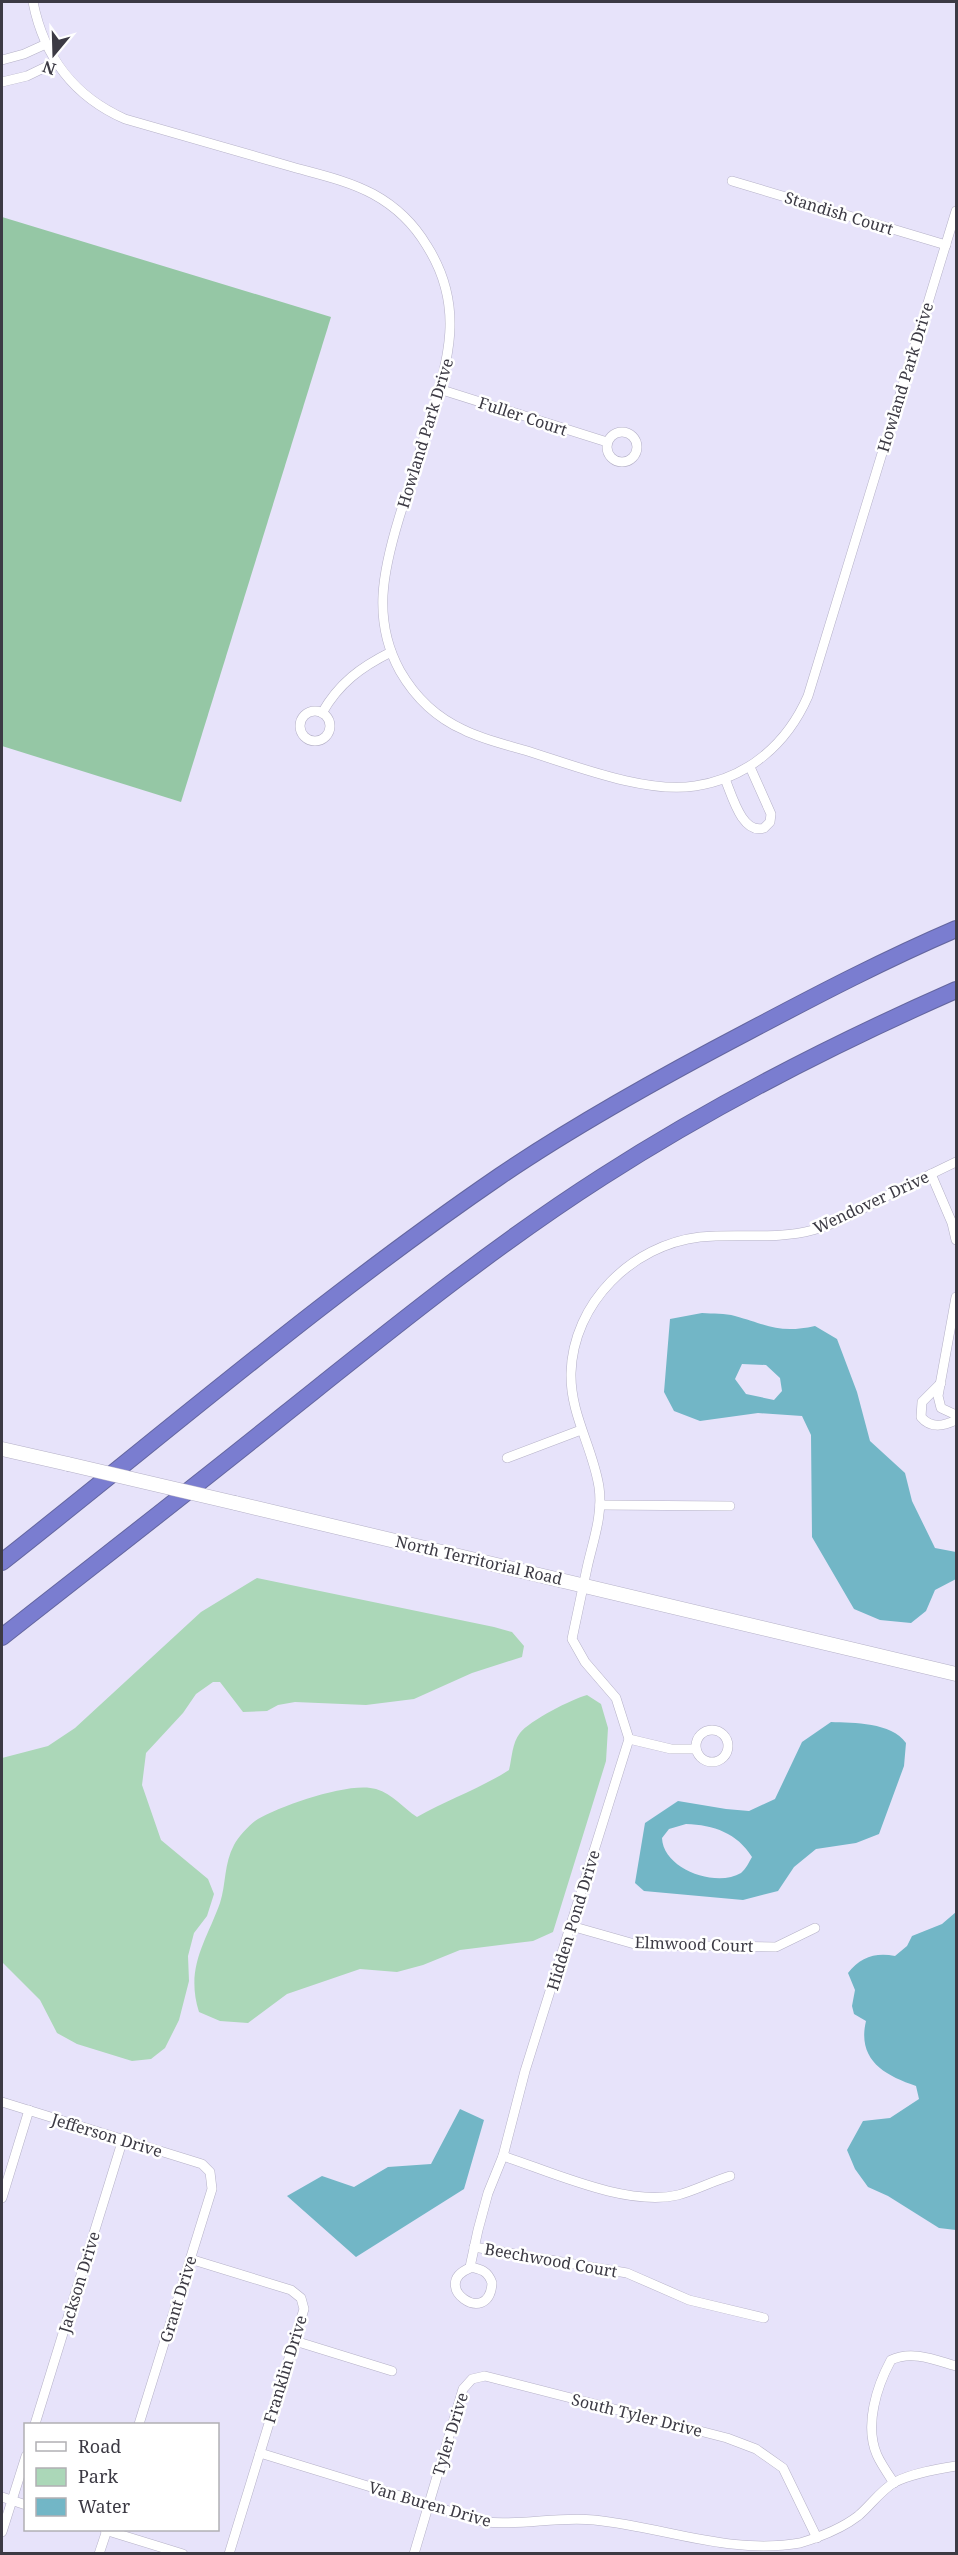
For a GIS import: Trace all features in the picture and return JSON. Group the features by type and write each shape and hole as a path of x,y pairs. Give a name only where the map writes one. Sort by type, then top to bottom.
{"highway":[{"path":"2,1562 108,1479 197,1403 420,1233 502,1175 686,1064 832,987 957,929"},
{"path":"2,1637 402,1321 537,1221 602,1177 776,1078 905,1012 957,990"}],"main road":[{"name":"North Territorial Road","path":"2,1449 957,1674"}],"street":[{"name":"Howland Park Drive","path":"33,2 46,44 56,62 82,94 110,112 346,182 372,193 400,213 430,249 447,292 451,319 450,349 384,571 382,612 391,652 404,678 423,702 447,721 473,735 647,786 689,787 725,779 750,767 770,752 797,719 808,696 957,211"},
{"path":"2,60 24,54 46,44"},
{"path":"2,82 27,75 56,62"},
{"name":"Standish Court","path":"732,181 946,245"},
{"name":"Fuller Court","path":"439,389 607,442"},
{"path":"322,713 330,698 352,675 391,652"},
{"path":"725,779 746,824 753,829 764,828 770,822 771,814 750,767"},
{"name":"Wendover Drive","path":"584,1585 600,1505 596,1472 574,1407 571,1383 572,1360 578,1334 601,1292 634,1262 662,1246 688,1239 786,1235 815,1230 849,1216 957,1162"},
{"path":"931,1174 957,1240"},
{"path":"957,1297 938,1396 944,1411 957,1418"},
{"path":"941,1383 922,1402 921,1417 928,1424 939,1426 957,1418"},
{"path":"507,1458 581,1430"},
{"path":"600,1505 730,1506"},
{"path":"584,1585 572,1638 585,1662 616,1698 629,1739 671,1749 696,1749"},
{"name":"Hidden Pond Drive","path":"470,2267 481,2268 492,2283 489,2295 480,2302 468,2302 458,2294 456,2288 459,2274 470,2267 488,2193 502,2156 525,2072 629,1739"},
{"name":"Elmwood Court","path":"572,1926 638,1945 776,1947 814,1928"},
{"name":"Jefferson Drive","path":"2,2102 202,2164 210,2172"},
{"path":"2,2198 29,2110"},
{"name":"Jackson Drive","path":"35,2423 123,2139"},
{"path":"502,2156 639,2198 678,2195 730,2176"},
{"name":"Grant Drive","path":"139,2423 212,2189 210,2172"},
{"name":"Beechwood Court","path":"474,2247 627,2273 689,2300 764,2318"},
{"name":"Franklin Drive","path":"190,2259 297,2294 303,2301 304,2309 295,2341 229,2553"},
{"path":"295,2341 392,2371"},
{"path":"894,2482 876,2454 871,2430 877,2394 891,2360 901,2355 915,2355 957,2366"},
{"name":"Tyler Drive","path":"414,2553 463,2389 477,2376 499,2379"},
{"name":"South Tyler Drive","path":"499,2379 727,2438 756,2449 783,2468 817,2538"},
{"name":"Van Buren Drive","path":"260,2453 473,2519 497,2523 602,2520 706,2546 735,2550 779,2548 817,2538 858,2515 894,2482 957,2466"},
{"path":"2,2532 24,2462"},
{"path":"2,2498 24,2504"},
{"path":"99,2553 106,2531"},
{"path":"109,2531 183,2553"}],"green space":[{"path":"2,217 331,317 181,802 2,746"},
{"path":"257,1578 512,1632 524,1646 522,1657 472,1673 414,1699 366,1705 295,1702 278,1705 267,1711 243,1712 220,1682 213,1682 196,1694 183,1713 146,1753 142,1785 161,1840 208,1879 214,1894 207,1916 194,1933 188,1956 189,1981 179,2020 165,2048 151,2059 132,2061 77,2044 57,2033 40,2000 2,1962 2,1758 48,1746 75,1728 201,1612"},
{"path":"587,1695 601,1704 608,1728 606,1761 553,1932 533,1941 460,1950 423,1965 397,1972 360,1969 287,1994 248,2023 220,2021 199,2012 194,1981 199,1955 220,1903 231,1852 238,1838 255,1821 283,1807 317,1796 365,1787 388,1794 417,1817 509,1770 515,1741 525,1728 551,1711"}],"water":[{"path":"702,1313 727,1314 783,1329 815,1326 837,1339 857,1392 870,1441 905,1473 912,1501 935,1548 956,1552 956,1579 935,1590 926,1611 911,1623 880,1620 854,1609 812,1537 811,1435 802,1416 758,1413 700,1421 674,1411 664,1392 670,1319","holes":["742,1364 766,1365 780,1378 782,1391 774,1400 746,1394 735,1379"]},
{"path":"831,1722 882,1727 899,1736 906,1743 904,1766 879,1834 856,1843 816,1849 794,1867 778,1891 743,1900 644,1891 635,1883 645,1823 678,1801 749,1811 775,1799 802,1742","holes":["686,1824 706,1826 732,1836 752,1857 743,1871 730,1877 705,1877 692,1873 671,1859 662,1838 669,1829"]},
{"path":"956,1912 956,2230 939,2228 888,2196 868,2187 855,2169 847,2150 863,2121 890,2118 919,2099 916,2086 883,2071 869,2055 865,2046 866,2021 854,2014 852,2006 855,1990 848,1973 858,1963 869,1957 895,1956 907,1946 912,1936 942,1924"},
{"path":"460,2109 484,2120 464,2189 356,2257 287,2196 322,2176 354,2187 388,2167 431,2164"}]}
